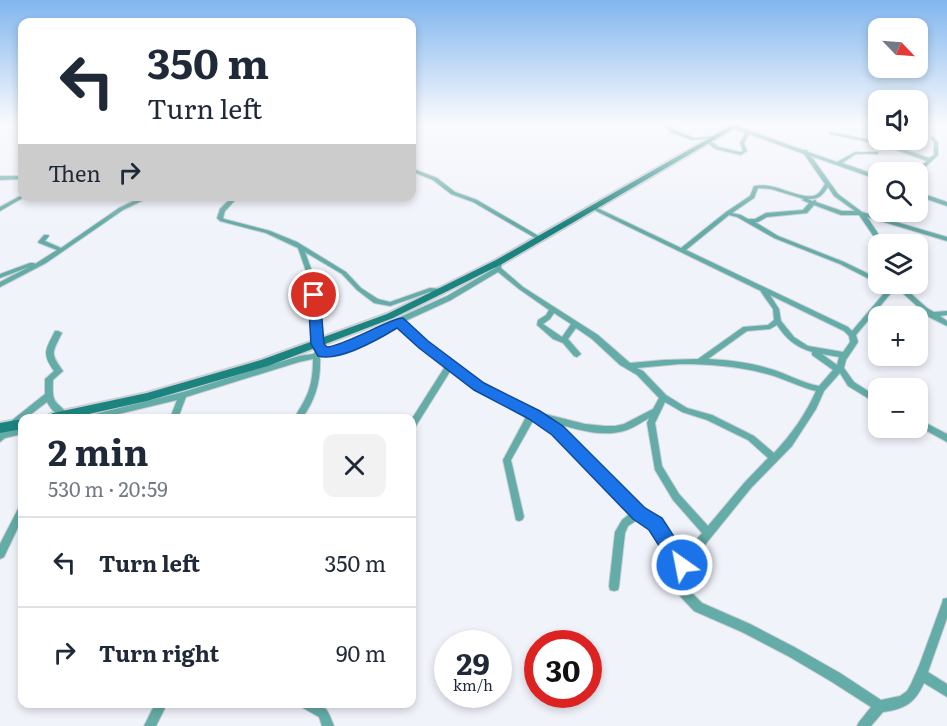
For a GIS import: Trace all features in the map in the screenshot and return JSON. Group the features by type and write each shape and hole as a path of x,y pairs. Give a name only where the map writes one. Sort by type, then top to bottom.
{"main road":[{"path":"74,414 319,350 498,265 539,238 680,157"},
{"path":"2,433 18,426"}],"street":[{"path":"810,157 828,180 828,184 836,195 861,213 947,239"},
{"path":"821,157 868,174"},
{"path":"838,163 848,157"},
{"path":"921,157 930,160 932,157"},
{"path":"416,171 435,179 453,193 475,201 539,238"},
{"path":"0,178 18,178"},
{"path":"746,219 756,220 766,215 805,212 828,184"},
{"path":"682,250 752,197 758,186 775,187 797,196 816,199 828,208 848,214 861,213"},
{"path":"928,198 946,204"},
{"path":"0,209 18,199"},
{"path":"0,285 58,252 121,209 139,201"},
{"path":"232,201 222,210 220,218 222,220 273,234 301,248 344,273 359,289 376,301 390,304 430,290 443,291"},
{"path":"593,207 846,329 852,335 854,342 844,355 839,369 821,389 803,423 789,443 707,532 682,565"},
{"path":"728,213 746,219 776,237 842,263 868,276"},
{"path":"861,213 875,234"},
{"path":"46,236 41,242 58,252"},
{"path":"301,248 310,274 319,350 317,377 312,396 301,414"},
{"path":"0,276 58,252"},
{"path":"106,414 183,395 319,350 338,351 449,298 498,265 514,283 596,337 640,373 663,397 685,410 709,417 752,438 774,458"},
{"path":"764,291 776,309 778,321 790,339 839,369 851,384 868,395"},
{"path":"852,335 886,294"},
{"path":"905,294 931,315 947,324"},
{"path":"553,309 548,317 540,322 540,325 555,337 565,341 577,354"},
{"path":"931,315 947,313"},
{"path":"409,331 408,324 413,315"},
{"path":"398,321 489,393 534,414 567,438 639,513 656,524 682,565 684,592 698,607 773,639 831,672 880,706 896,705 911,695 947,603"},
{"path":"700,361 745,329 770,327 778,321"},
{"path":"565,341 566,334 575,324"},
{"path":"58,333 48,355 59,371 49,379 48,396 53,406 63,414"},
{"path":"813,351 844,355"},
{"path":"630,366 700,361 760,369 821,389"},
{"path":"416,419 450,364"},
{"path":"176,414 183,395"},
{"path":"26,414 48,396"},
{"path":"663,397 651,423 658,467 676,497 707,532"},
{"path":"534,414 590,428 613,429 629,425 655,412"},
{"path":"519,517 507,460 534,414"},
{"path":"2,433 18,420"},
{"path":"928,428 947,438"},
{"path":"2,433 18,431"},
{"path":"614,586 620,532 625,524 639,513"},
{"path":"0,554 18,518"},
{"path":"921,674 947,691"},
{"path":"863,726 880,706"},
{"path":"150,726 159,708"},
{"path":"313,708 323,714 328,726"}],"route":[{"path":"314,295 318,344 323,352 338,351 348,347 377,334 398,321 479,387 535,415 558,430 639,513 656,524 682,565"}]}
